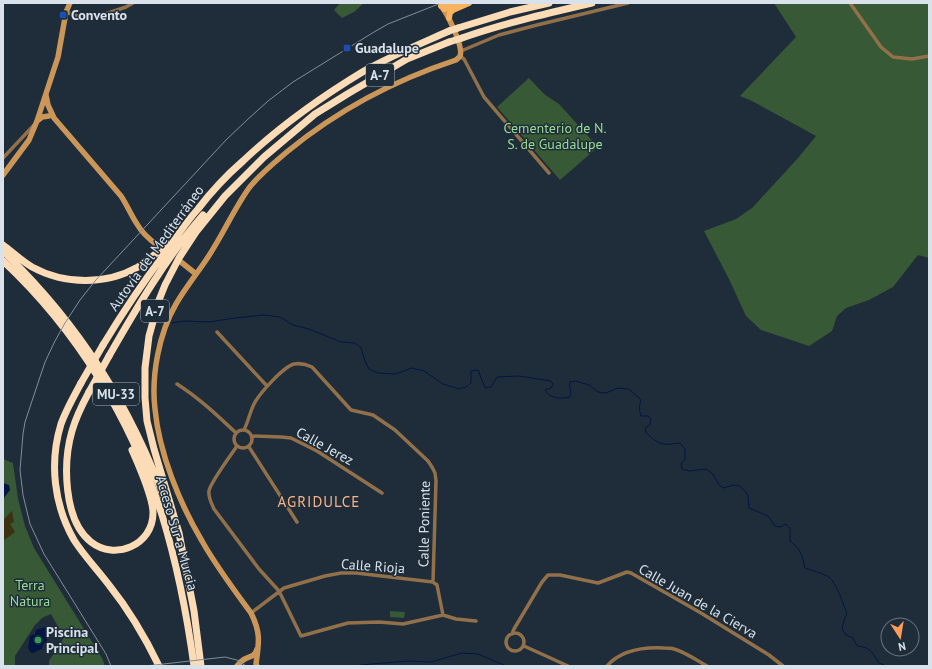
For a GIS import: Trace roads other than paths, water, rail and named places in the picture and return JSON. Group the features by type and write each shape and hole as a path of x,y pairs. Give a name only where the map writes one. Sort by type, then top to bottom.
{"highway":[{"name":"Autovía del Mediterráneo","path":"159,666 142,633 124,605 81,551 68,530 60,510 56,491 55,452 62,424 72,399 103,345 131,300 198,208 242,161 301,112 365,71 406,50 449,31 510,12 549,3"},
{"name":"Autovía del Mediterráneo","path":"201,666 194,611 179,533 154,449 144,398 145,368 149,336 155,313 172,269 187,245 225,196 253,168 315,114 407,60 449,42 516,21 592,3"},
{"path":"84,356 114,411 147,489 152,507 152,519 150,529 147,534 136,544 117,551 107,550 96,546 88,540 74,519 66,473 68,449 74,424 82,406 89,392 109,356 158,274 196,224 222,194 250,166 284,137 315,114"},
{"path":"3,245 32,267 49,274 61,278 92,280 118,276 139,266 160,251 179,233"},
{"name":"Acceso Sur a Murcia","path":"3,251 33,281 62,315 89,350 112,386 136,431 154,471 173,523 185,563"},
{"name":"Acceso Sur a Murcia","path":"3,261 57,319 84,356 117,409 138,452 153,489 168,537 186,616 194,666"}],"main road":[{"path":"440,6 449,3"},
{"path":"440,6 468,3"},
{"path":"449,18 450,13 453,10 468,3"}],"street":[{"path":"3,175 29,140 37,121 58,57 66,12 70,3"},
{"path":"66,12 80,17 104,14 133,3"},
{"path":"256,665 259,642 258,630 251,613 202,542 189,518 168,467 157,423 154,408 154,377 162,335 175,306 219,240 250,187 272,164 299,142 348,108 392,85 456,60 461,54 499,35 628,3"},
{"path":"850,3 881,47 893,57 912,59 929,56"},
{"path":"440,6 449,18 456,34 461,54 484,97 549,173"},
{"path":"46,95 52,117"},
{"path":"42,108 47,107 50,109"},
{"path":"42,108 44,112 52,117 121,196 142,232 157,245"},
{"path":"3,158 37,121 42,117 52,117"},
{"path":"181,262 196,274"},
{"path":"217,332 267,386"},
{"name":"Calle Poniente","path":"244,430 254,404 267,386 292,365 306,364 312,367 351,410 373,416 395,430 428,461 435,473 433,582"},
{"path":"178,384 209,408 236,433"},
{"path":"244,430 250,433 253,440 249,447 243,449 235,444 234,438 236,433 244,430"},
{"name":"Calle Jerez","path":"252,436 291,438 317,451 382,493"},
{"path":"237,446 212,484 209,491 211,502 214,509 278,592 301,636 348,623 379,622 402,624 443,615 456,619 476,621"},
{"path":"249,447 297,522"},
{"name":"Calle Juan de la Cierva","path":"512,634 542,582 548,575 560,575 598,583 627,572 701,613 769,655 783,666"},
{"name":"Calle Rioja","path":"251,613 284,588 341,573 356,573 433,582"},
{"path":"433,582 437,585 443,615"},
{"path":"512,634 521,635 525,640 523,647 517,652 511,651 508,649 506,640 512,634"},
{"path":"238,666 243,660 256,653 259,642"},
{"path":"523,647 562,666"},
{"path":"523,647 568,666"},
{"path":"607,666 612,660 622,655 639,649 657,648 673,649 686,654 706,666"},
{"path":"247,658 252,659 256,665"}],"water":[{"path":"3,483 9,485 10,490 3,499"},
{"name":"Piscina Principal","path":"45,627 51,634 43,645 42,649 31,653 28,648 30,636 35,634 36,630"}],"waterway":[{"path":"172,323 184,321 209,322 264,315 280,317 293,325 309,329 341,342 355,343 361,348 369,369 378,373 395,374 412,368 424,371 443,384 459,389 466,387 471,383 471,371 478,370 485,388 491,387 497,377 519,376 551,381 553,384 551,388 545,390 547,393 556,398 570,397 570,382 576,381 589,385 598,392 606,393 618,388 629,389 641,400 641,416 648,416 651,419 650,425 645,428 646,433 659,443 680,443 685,449 685,459 681,464 682,469 689,471 706,469 713,474 719,485 724,488 733,485 740,486 748,495 749,508 768,516 775,526 781,527 785,524 790,528 790,541 797,547 803,559 805,568 829,577 837,589 847,614 842,629 846,635 853,638 857,646 868,649 879,663 886,666"},
{"path":"357,666 408,661 431,662 462,653 478,654 506,666"}],"tram line":[{"path":"111,666 106,654 44,554 30,524 23,495 20,470 25,422 45,362 55,341 80,300 95,281 226,140 268,101 293,82 388,24 441,3"},
{"path":"146,666 225,657 237,660 246,666"}],"place":[{"name":"Convento","path":"63,15"},
{"name":"Guadalupe","path":"347,48"},
{"name":"Piscina Principal","path":"38,640"}],"district":[{"name":"AGRIDULCE","path":"319,502"}],"park label":[{"name":"Cementerio de N. S. de Guadalupe","path":"555,136"},
{"name":"Terra Natura","path":"30,594"}]}
